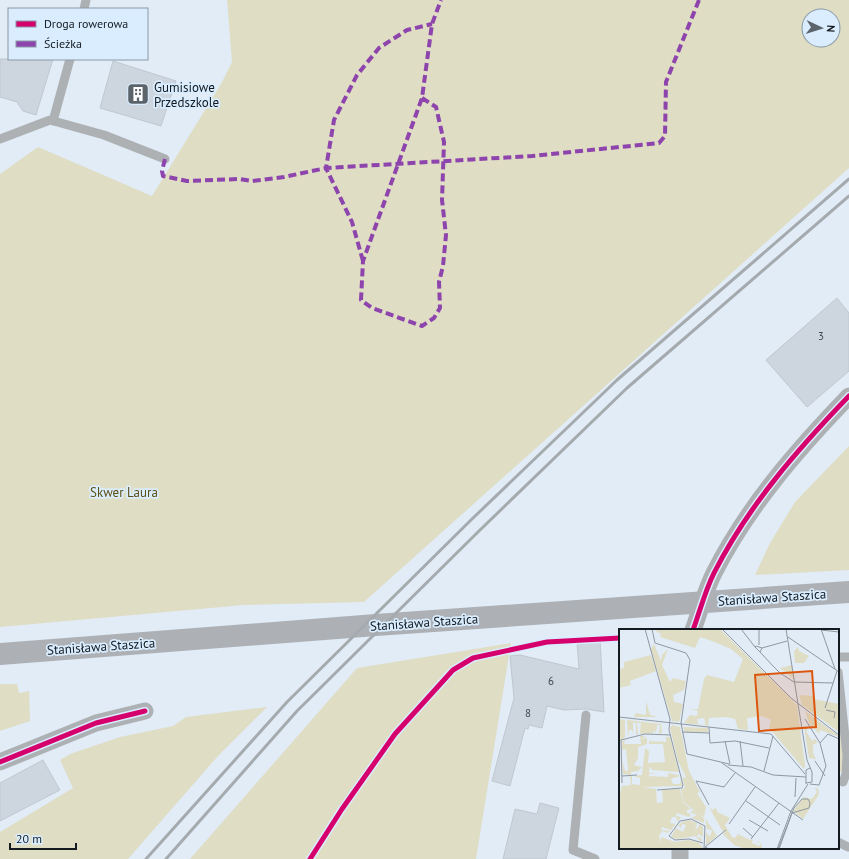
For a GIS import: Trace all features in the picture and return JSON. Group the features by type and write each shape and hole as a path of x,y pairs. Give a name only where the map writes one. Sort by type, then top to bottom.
{"main road":[{"name":"Stanisława Staszica","path":"0,654 849,592"}],"street":[{"path":"693,629 714,574 747,516 806,441 849,396"},
{"path":"0,762 96,723 145,711"}],"lane":[{"path":"53,121 70,60"},
{"path":"0,139 50,120 104,135 165,159"},
{"path":"839,681 847,755 846,774 843,782"},
{"path":"586,715 572,850 595,859"},
{"path":"839,842 848,847"}],"green space":[{"name":"Skwer Laura","path":"227,0 849,0 849,168 364,602 244,605 0,627 0,174 38,147 152,196 221,84 232,62"},
{"path":"849,446 849,570 755,575 770,543 795,502"},
{"path":"511,643 476,859 190,859 357,668"},
{"path":"0,684 17,684 19,693 29,691 30,721 0,731"},
{"path":"267,707 218,756 128,859 0,859 0,832 73,788 60,760 70,754 120,737 173,726 186,717"},
{"path":"839,716 844,768 839,774"}],"building":[{"path":"0,59 53,60 36,115 23,111 17,102 0,97"},
{"name":"Gumisiowe Przedszkole","path":"113,61 176,81 161,126 100,108"},
{"path":"837,298 849,313 849,371 807,407 766,360"},
{"path":"600,640 604,712 586,709 564,710 547,706 542,728 529,725 528,729 525,728 510,786 492,781 514,698 510,656 520,655 579,669 577,642"},
{"path":"43,760 60,790 0,821 0,783"},
{"path":"540,803 559,808 546,859 503,859 515,809 537,814"}],"railway":[{"path":"146,859 287,702 472,519 617,380 849,179"},
{"path":"166,859 297,711 480,530 627,388 849,196"}],"marked path":[{"path":"422,98 436,107 444,142 442,200 446,235 443,266 439,282 440,308 434,318 422,326 372,308 361,300 363,261 422,98 432,24 441,0"},
{"path":"165,159 162,171 163,176 187,181 240,179 252,181 284,177 326,168 532,156 659,143 665,136 666,82 699,0"},
{"path":"363,261 352,222 326,168 334,120 357,75 379,48 407,30 432,24"}],"cycle path":[{"path":"693,629 714,573 727,548 742,525 792,458 849,396"},
{"path":"310,859 342,809 395,734 453,670 473,658 547,642 619,638"},
{"path":"0,762 96,723 145,711"}],"place":[{"name":"Gumisiowe Przedszkole","path":"138,94"}]}
